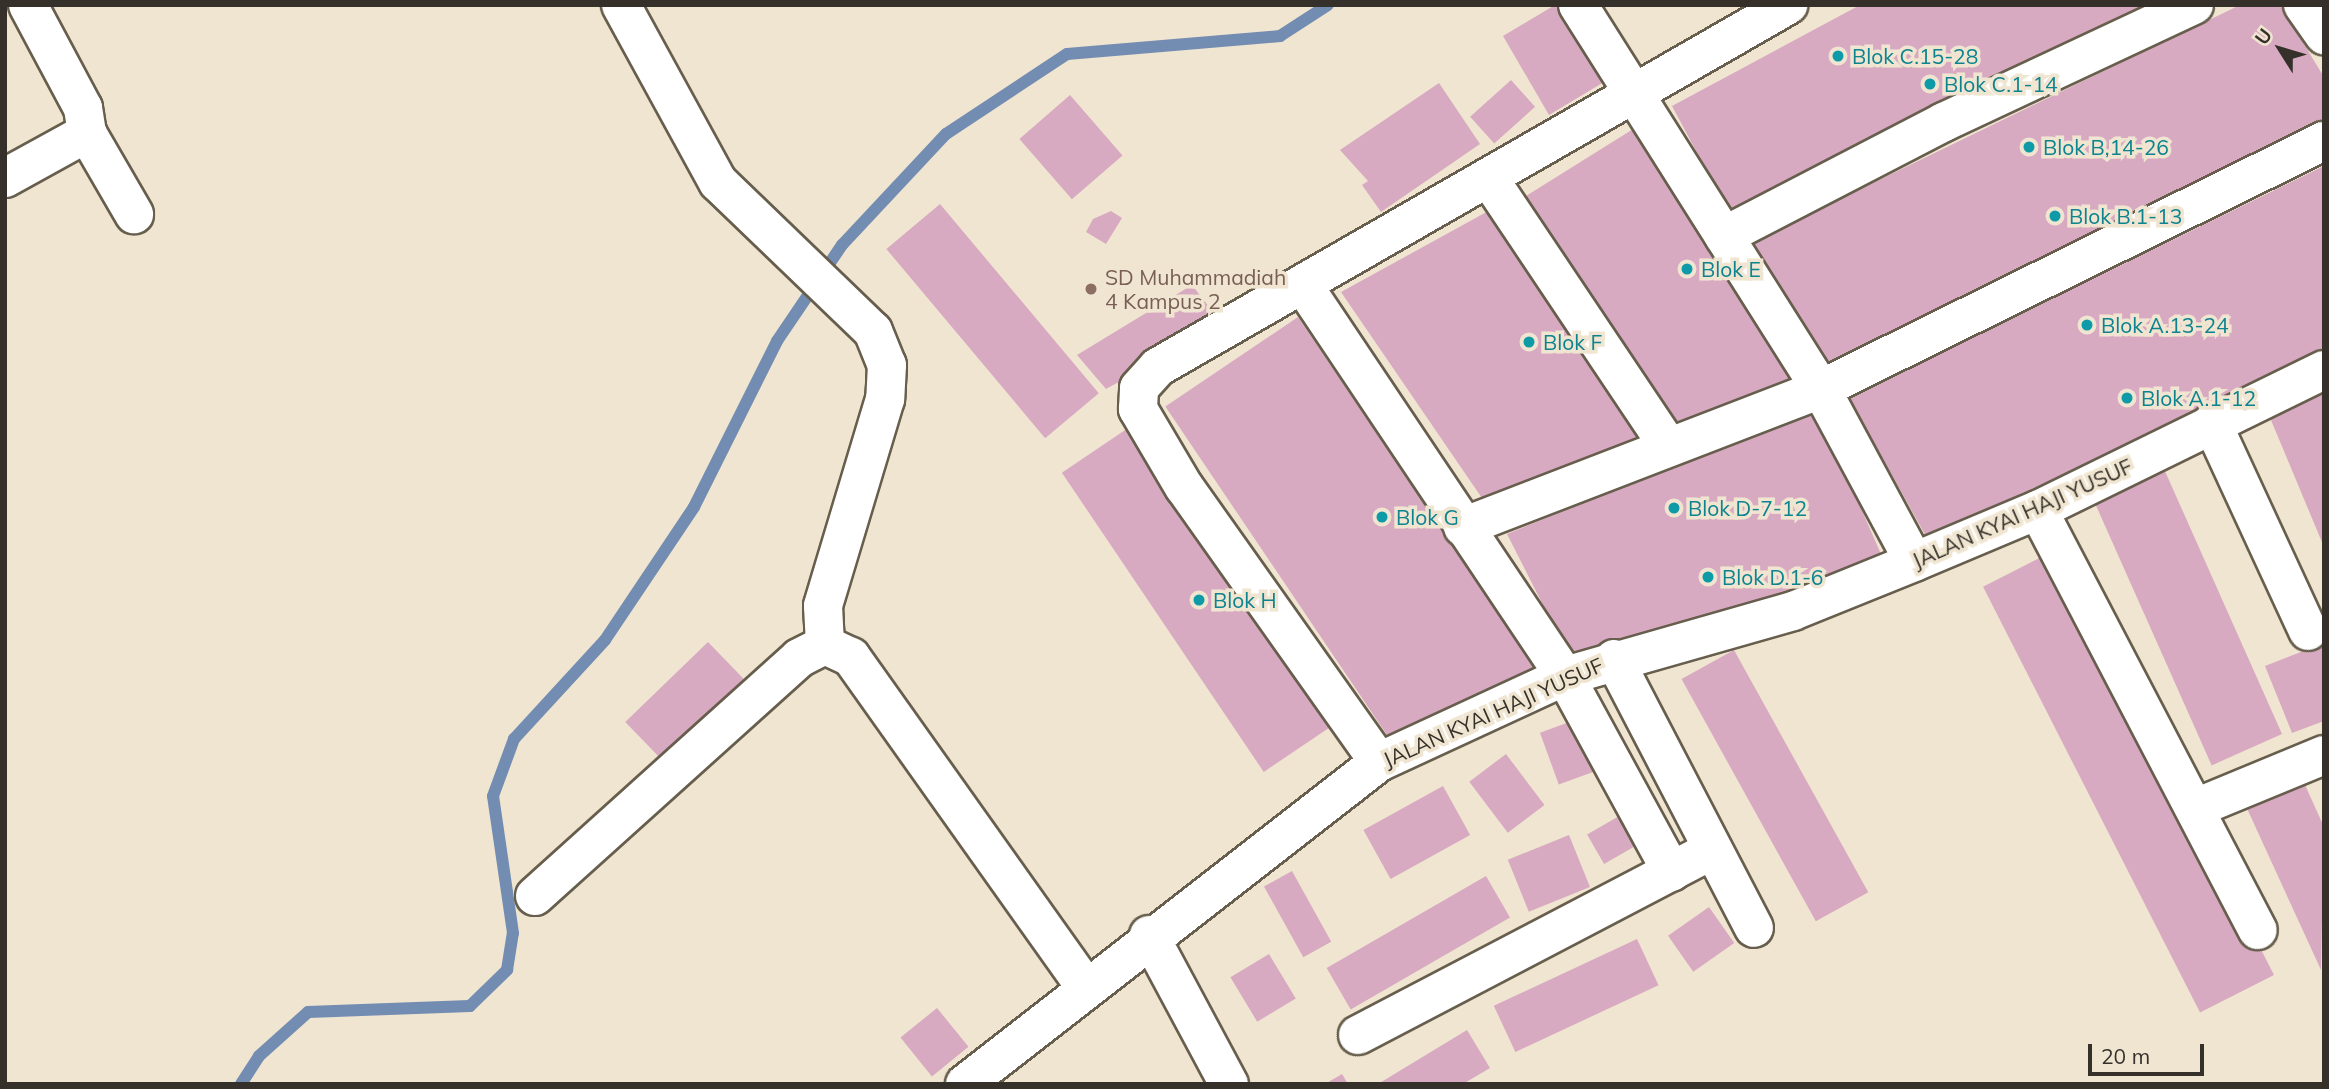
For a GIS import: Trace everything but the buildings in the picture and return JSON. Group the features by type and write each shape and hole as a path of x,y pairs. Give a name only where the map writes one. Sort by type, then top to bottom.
{"street":[{"path":"28,5 83,108 87,133 134,214"},
{"path":"621,5 718,182 778,243 873,331 887,365 885,399 823,606 825,645"},
{"path":"1578,5 1629,92 1821,389 1914,562"},
{"path":"1379,762 1184,487 1137,405 1139,388 1158,367 1306,288 1490,180 1629,92 1788,5"},
{"path":"1724,236 1944,122 2194,5"},
{"path":"2302,5 2324,35"},
{"path":"5,178 87,133"},
{"path":"1463,527 1821,389 2324,141"},
{"path":"1490,180 1668,446"},
{"path":"1306,288 1463,527 1565,676 1672,872"},
{"name":"JALAN KYAI HAJI YUSUF","path":"965,1084 1084,985 1379,762 1565,676 1614,659 1793,611 1914,562 2038,510 2324,370"},
{"path":"2212,423 2308,631"},
{"path":"2038,510 2198,807 2258,930"},
{"path":"535,897 799,658 825,645"},
{"path":"825,645 851,657 1084,985"},
{"path":"1614,659 1754,928"},
{"path":"2198,807 2324,755"},
{"path":"1358,1035 1712,850"},
{"path":"1149,935 1229,1084"}],"waterway":[{"path":"241,1084 259,1056 308,1012 470,1006 507,970 513,933 493,796 514,739 605,640 694,507 777,341 842,245 946,134 1067,54 1280,36 1328,5"}],"place":[{"name":"Blok C.15-28","path":"1838,56"},
{"name":"Blok C.1-14","path":"1930,84"},
{"name":"Blok B,14-26","path":"2029,147"},
{"name":"Blok B.1-13","path":"2055,216"},
{"name":"Blok E","path":"1687,269"},
{"name":"SD Muhammadiah 4 Kampus 2","path":"1091,289"},
{"name":"Blok A.13-24","path":"2087,325"},
{"name":"Blok F","path":"1529,342"},
{"name":"Blok A.1-12","path":"2127,398"},
{"name":"Blok D-7-12","path":"1674,508"},
{"name":"Blok G","path":"1382,517"},
{"name":"Blok D.1-6","path":"1708,577"},
{"name":"Blok H","path":"1199,600"}]}
